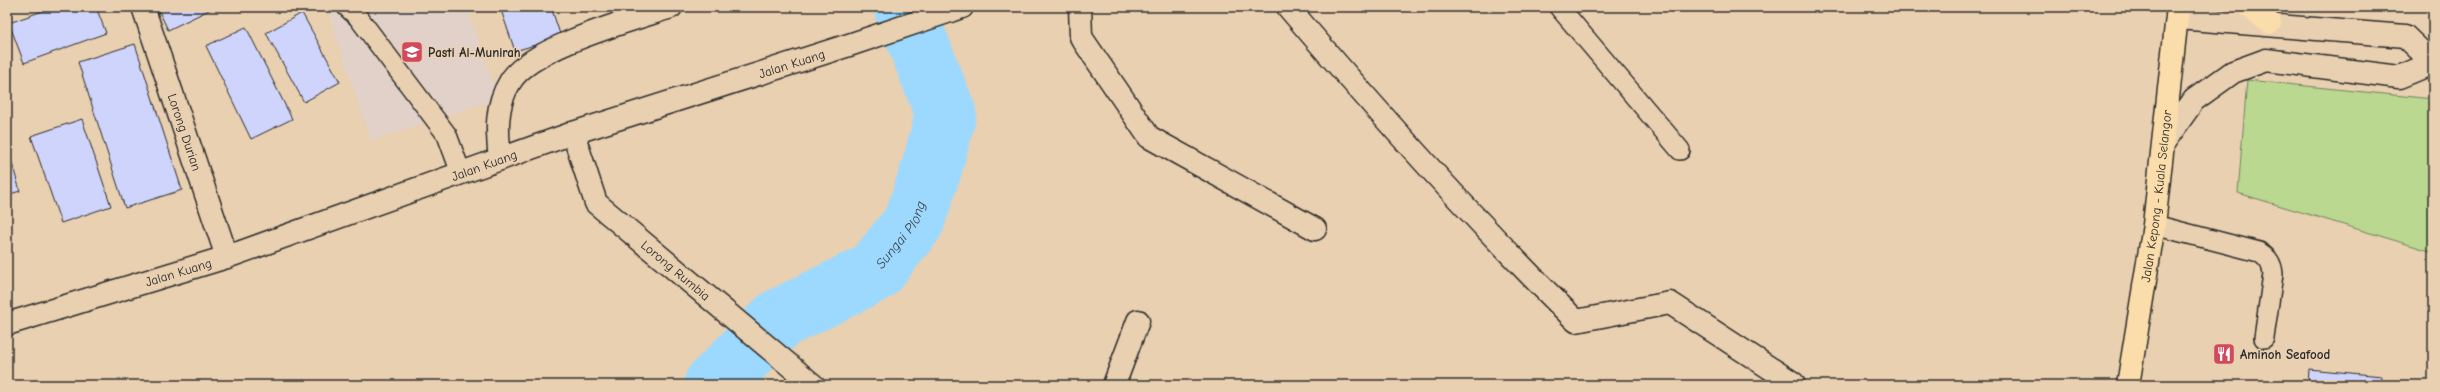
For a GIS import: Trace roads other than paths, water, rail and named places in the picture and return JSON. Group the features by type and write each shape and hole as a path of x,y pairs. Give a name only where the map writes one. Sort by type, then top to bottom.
{"highway":[{"path":"2249,7 2270,23"},
{"name":"Jalan Kepong - Kuala Selangor","path":"2128,385 2154,225 2178,12"}],"street":[{"name":"Lorong Durian","path":"143,7 227,257"},
{"path":"500,159 497,130 500,105 510,81 528,62 571,41 671,7"},
{"path":"1080,7 1081,37 1149,137 1315,229"},
{"path":"1288,7 1340,68 1526,271 1576,321 1670,303 1793,382"},
{"name":"Jalan Kuang","path":"7,324 227,257 573,133 849,45 958,8"},
{"path":"2164,142 2194,100 2233,72 2266,60 2399,77 2433,63 2405,36 2270,23 2178,12"},
{"name":"Lorong Rumbia","path":"573,133 596,203 813,385"},
{"path":"1114,385 1138,321"}],"lane":[{"path":"347,7 358,17 447,135 461,173"},
{"path":"1559,7 1680,150"},
{"path":"2154,225 2259,252 2267,257 2272,265 2273,274 2264,338"}],"waterway":[{"name":"Sungai Plong","path":"714,385 779,319 874,272 914,222 932,167 946,114 904,7"}],"place":[{"name":"Pasti Al-Munirah","path":"412,52"},
{"name":"Aminoh Seafood","path":"2224,354"}]}
